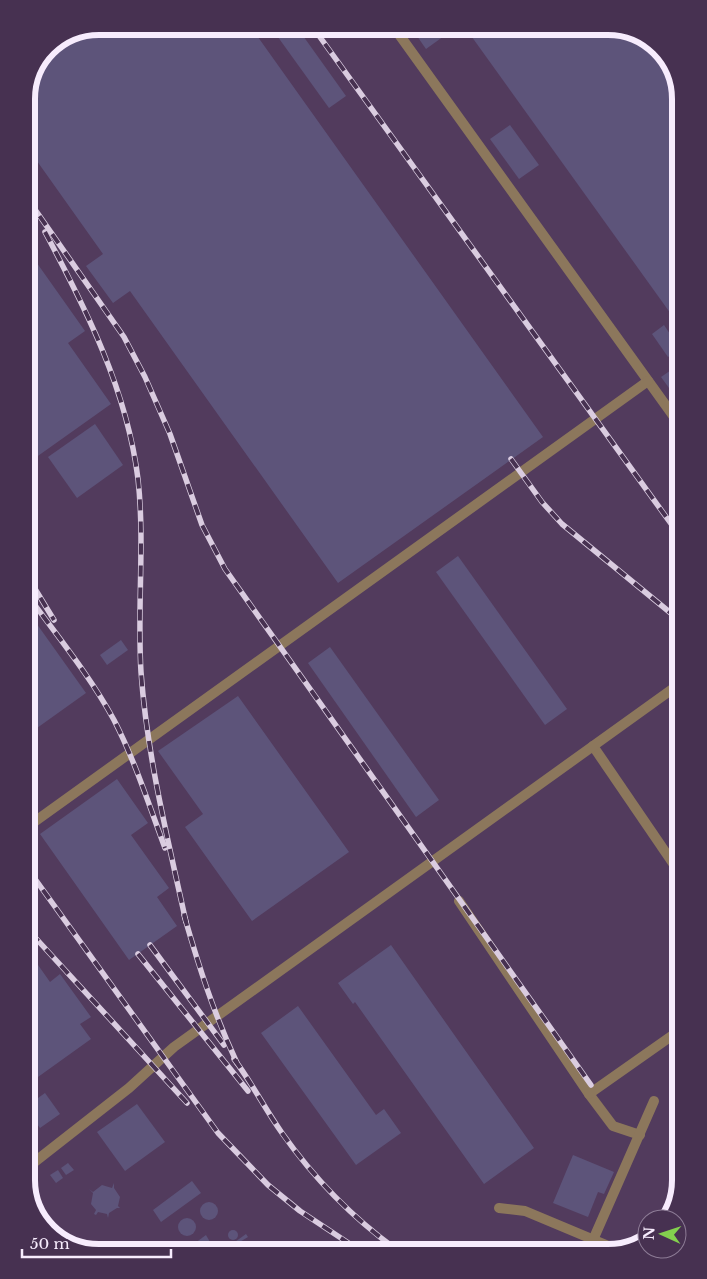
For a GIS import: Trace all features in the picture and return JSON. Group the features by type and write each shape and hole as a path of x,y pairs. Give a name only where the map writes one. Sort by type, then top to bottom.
{"lane":[{"path":"399,35 672,414"},
{"path":"35,821 648,381"},
{"path":"35,1162 129,1088 174,1047 672,689"},
{"path":"593,746 672,862"},
{"path":"458,901 589,1094 613,1126 640,1135"},
{"path":"589,1094 672,1036"},
{"path":"593,1240 654,1101"},
{"path":"499,1208 525,1211 603,1244"}],"building":[{"path":"256,35 543,437 338,583 130,291 113,303 86,266 103,254 35,158 35,95 37,82 48,60 67,44 86,36"},
{"path":"276,35 302,35 346,96 329,108"},
{"path":"416,35 445,35 426,49"},
{"path":"470,35 621,36 644,46 661,63 671,86 672,99 672,315"},
{"path":"510,125 539,165 519,179 490,139"},
{"path":"35,260 85,331 68,343 111,404 35,458"},
{"path":"664,325 672,337 672,354 668,357 652,334"},
{"path":"672,369 672,392 661,377"},
{"path":"95,424 123,465 77,498 48,457"},
{"path":"458,556 567,709 545,725 436,572"},
{"path":"35,621 86,693 35,729"},
{"path":"121,640 128,650 107,665 100,655"},
{"path":"330,647 439,800 416,817 308,663"},
{"path":"238,696 349,852 252,921 185,827 203,814 158,751"},
{"path":"117,779 148,823 131,835 169,888 157,897 177,926 129,960 40,834"},
{"path":"391,945 534,1148 484,1184 355,1002 353,1004 338,983"},
{"path":"35,961 50,982 60,974 91,1017 80,1024 91,1039 35,1079"},
{"path":"298,1006 376,1115 384,1109 401,1133 356,1165 261,1033"},
{"path":"45,1093 60,1114 40,1128 35,1121 35,1100"},
{"path":"137,1104 165,1142 125,1171 97,1132"},
{"path":"573,1155 614,1172 604,1194 598,1192 588,1217 553,1203"},
{"path":"68,1163 74,1170 66,1175 61,1168"},
{"path":"58,1170 63,1178 56,1183 50,1175"},
{"path":"192,1181 201,1193 161,1222 153,1210"},
{"path":"114,1183 114,1188 120,1197 118,1206 120,1208 109,1213 108,1218 107,1214 98,1212 96,1215 94,1214 96,1210 91,1204 93,1193 89,1189 93,1192 102,1185 112,1188"},
{"path":"209,1202 215,1205 218,1211 215,1217 209,1220 203,1217 200,1211 203,1205"},
{"path":"187,1218 193,1221 196,1227 193,1233 187,1236 181,1233 178,1227 181,1221"},
{"path":"231,1230 235,1230 238,1235 237,1239 231,1240 228,1237 228,1233"},
{"path":"246,1234 248,1237 236,1244 232,1244"},
{"path":"206,1235 210,1242 206,1244 194,1244"}],"railway":[{"path":"318,35 672,525"},
{"path":"35,209 124,337 145,377 170,434 202,525 225,569 591,1085"},
{"path":"45,232 103,351 115,382 133,446 140,503 140,648 144,703 159,798 186,922"},
{"path":"511,459 542,502 562,524 672,614"},
{"path":"35,589 54,620"},
{"path":"35,605 84,672 114,720 135,767 165,848"},
{"path":"35,879 218,1133 268,1185 300,1211 350,1244"},
{"path":"184,915 207,990 237,1063"},
{"path":"35,937 187,1103"},
{"path":"150,945 224,1045"},
{"path":"138,954 248,1091"},
{"path":"234,1059 282,1133 320,1181 349,1211 389,1244"}]}
